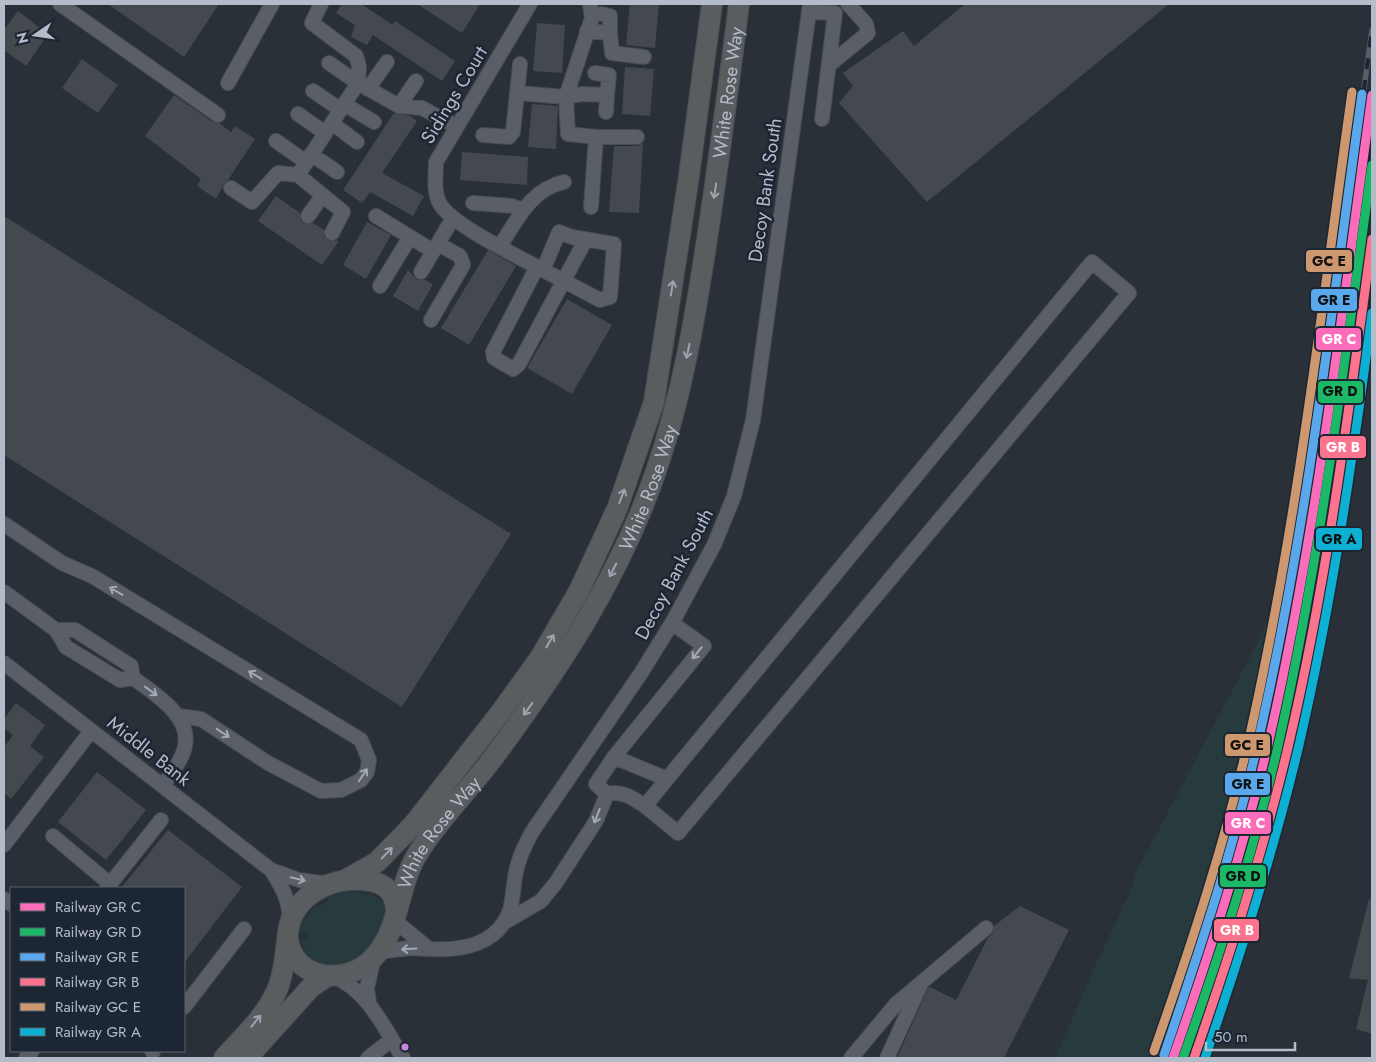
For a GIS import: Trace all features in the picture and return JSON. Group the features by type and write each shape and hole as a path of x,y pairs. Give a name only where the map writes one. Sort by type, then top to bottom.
{"highway":[{"name":"White Rose Way","path":"224,1058 269,1005 279,985 292,917 306,898 377,862 414,824 472,751 540,658 598,553 635,463 654,402 712,4"},
{"name":"White Rose Way","path":"247,1058 311,987 330,976 359,969 377,955 389,938 407,872 419,851 491,760 559,666 582,629 620,555 655,474 678,399 696,309 719,164 739,4"},
{"name":"White Rose Way","path":"337,882 378,882 390,890 394,897 396,914"},
{"path":"289,932 293,958 301,966 330,976"}],"street":[{"path":"60,4 218,115"},
{"path":"228,83 272,4"},
{"path":"321,4 312,23 356,56 363,86"},
{"name":"Sidings Court","path":"530,4 436,162 439,203 453,218 521,259 600,300 610,297 614,244 586,239"},
{"path":"590,4 592,18 566,97 568,134 596,137 637,137"},
{"path":"701,4 706,48"},
{"path":"829,65 868,33 866,24 848,4"},
{"path":"810,8 837,8 822,119"},
{"name":"Decoy Bank South","path":"505,922 511,904 517,866 532,832 642,673 672,623 714,545 734,496 753,420 810,8"},
{"path":"602,14 610,16 612,53 644,57"},
{"path":"587,31 610,33"},
{"path":"298,175 343,107 387,62"},
{"path":"329,63 363,86 399,106 422,108 457,127"},
{"path":"483,135 512,135 520,64"},
{"path":"594,74 609,75 606,112"},
{"path":"399,106 416,81"},
{"path":"313,91 374,122"},
{"path":"518,94 566,97 582,94 607,95"},
{"path":"298,114 357,142"},
{"path":"590,207 596,137"},
{"path":"276,141 337,172"},
{"path":"232,188 252,202 278,173 298,175 343,212 332,233"},
{"path":"500,246 530,200 564,182"},
{"path":"308,216 323,195"},
{"path":"473,203 512,206 523,210"},
{"path":"376,216 410,237 460,256 463,265 431,320"},
{"path":"421,272 453,218"},
{"path":"559,232 572,238 586,239 519,364 513,369 494,358 492,352 559,232"},
{"path":"380,286 410,237"},
{"path":"607,794 616,792 630,796 678,832 1129,294 1092,262 645,806"},
{"path":"4,524 62,563 92,576 361,740 369,760 367,772 361,780 350,787 321,791 268,764 202,719 179,716"},
{"path":"4,592 56,630 133,678 164,700 179,716 186,743 183,753 163,786"},
{"path":"607,794 596,784 614,757 704,646 672,623"},
{"name":"Middle Bank","path":"4,663 271,870 300,880 337,882"},
{"path":"4,845 91,730"},
{"path":"614,757 667,779"},
{"path":"369,1003 368,988 377,955 429,949 451,951 466,948 499,930 505,922 534,906 550,889 596,820 607,794"},
{"path":"53,836 109,886 160,820"},
{"name":"Middle Bank","path":"271,870 286,896 289,932"},
{"path":"396,914 429,949"},
{"path":"851,1058 896,1004 986,928"},
{"path":"185,1007 244,930"},
{"path":"330,976 348,983 369,1003 403,1058"},
{"path":"887,1058 921,983"},
{"path":"368,1058 391,1040"}],"green space":[{"path":"1287,570 1249,740 1248,767 1242,794 1202,927 1159,1058 1055,1058 1093,970 1133,886 1134,876 1261,636"},
{"path":"348,891 380,899 387,910 383,928 372,948 357,959 338,964 318,963 310,959 303,952 306,951 300,941 307,940 307,934 299,931 307,916 317,905 319,907 329,900 328,897"}],"building":[{"path":"108,4 219,4 184,57"},
{"path":"342,4 361,4 393,25 395,21 455,61 442,81 373,35 367,45 351,37 355,25 336,13"},
{"path":"417,4 480,4 462,33"},
{"path":"630,4 659,4 655,48 626,45"},
{"path":"965,4 1169,4 927,202 839,103 853,86 843,73 903,31 914,46"},
{"path":"18,11 48,34 26,66 4,50 4,30"},
{"path":"537,23 565,25 562,73 533,71"},
{"path":"82,59 118,85 98,113 62,88"},
{"path":"625,67 654,69 650,116 622,114"},
{"path":"174,95 231,132 235,126 255,139 216,199 197,186 201,179 145,136"},
{"path":"532,104 558,106 556,149 528,147"},
{"path":"394,113 410,116 417,121 382,173 424,196 413,216 370,192 362,203 343,190"},
{"path":"643,143 639,213 609,212 614,146 637,146"},
{"path":"462,152 528,157 527,185 460,180"},
{"path":"276,196 300,213 300,219 303,223 313,223 324,230 324,237 328,240 339,241 322,265 258,221"},
{"path":"4,216 511,534 402,707 4,455"},
{"path":"367,222 391,235 366,279 343,265"},
{"path":"488,250 516,266 469,345 441,328"},
{"path":"408,270 417,280 425,280 433,284 418,311 393,296"},
{"path":"567,299 612,325 572,394 527,368"},
{"path":"16,703 45,725 30,746 44,757 11,799 4,793 4,747 13,735 4,728 4,719"},
{"path":"97,772 146,810 106,860 58,822"},
{"path":"168,830 242,887 185,962 185,887 122,887"},
{"path":"1369,899 1372,899 1372,1034 1356,1029 1368,980 1349,978"},
{"path":"1020,906 1069,930 1004,1058 897,1058 928,988 930,987 956,1000 988,938 994,931 994,926"}],"railway":[{"path":"1163,1058 1206,934 1242,808 1272,680 1297,551 1318,421 1372,30"}],"transit line":[{"path":"1154,1051 1219,852 1251,730 1268,651 1296,492 1352,92"},
{"path":"1164,1055 1229,855 1260,733 1277,654 1318,414 1362,94"},
{"path":"1173,1058 1213,938 1250,817 1287,657 1328,417 1372,95"},
{"path":"1183,1058 1249,859 1280,737 1295,666 1320,523 1372,165"},
{"path":"1194,1058 1257,862 1279,783 1303,681 1336,492 1372,239"},
{"path":"1205,1058 1256,903 1279,824 1311,692 1341,530 1372,313"}]}
